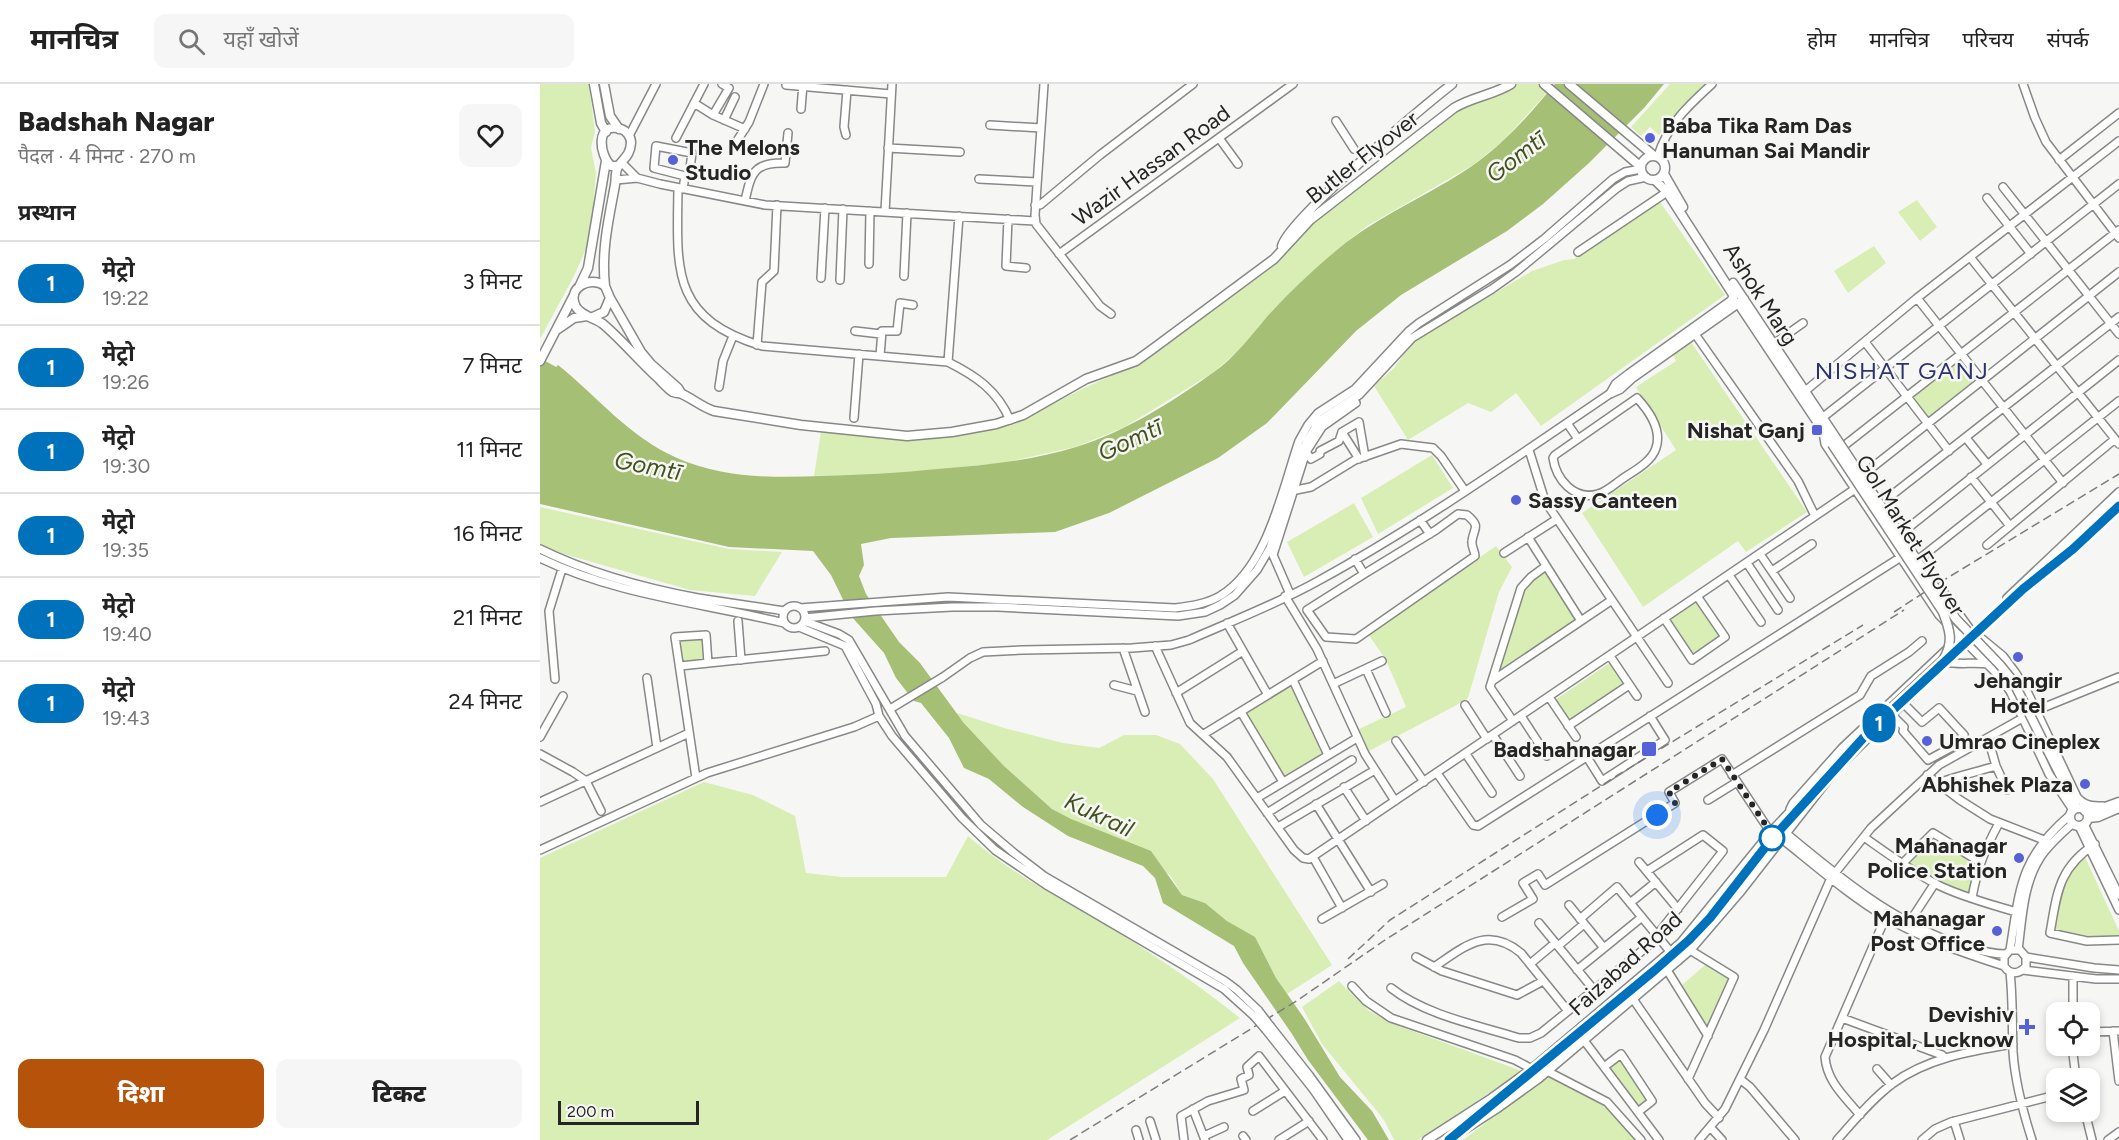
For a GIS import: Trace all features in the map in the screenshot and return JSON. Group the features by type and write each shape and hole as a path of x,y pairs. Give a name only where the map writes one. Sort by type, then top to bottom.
{"main road":[{"path":"594,84 601,123 606,132"},
{"path":"604,84 610,116 619,129"},
{"path":"541,358 588,268 606,161 601,145 602,137 613,128 625,131 629,136 631,146 626,159 620,165 609,209 604,255 605,286 641,352 651,364 681,393 702,407 729,414 801,425 907,436 952,432 1010,420 1086,379 1136,361 1266,266 1280,252 1297,228 1364,161 1452,84"},
{"name":"Butler Flyover","path":"1297,228 1454,108 1469,99 1511,84"},
{"path":"1544,84 1641,169 1656,180 1664,174 1665,164 1569,84"},
{"path":"1641,169 1646,158 1655,156"},
{"path":"606,161 611,166 620,165"},
{"name":"Ashok Marg","path":"1664,174 1741,301 1825,429"},
{"name":"Ashok Marg","path":"1611,393 1617,384 1629,374 1731,302 1734,296 1667,192 1656,180"},
{"path":"605,286 600,282 590,280 578,288 574,302 576,306 583,314 591,316 610,330 674,393 681,393"},
{"path":"556,331 574,318 604,312 610,298"},
{"path":"1611,393 1620,389 1632,378 1741,301"},
{"name":"Ashok Marg","path":"1741,301 1822,418 1825,429"},
{"name":"Gol Market Flyover","path":"1825,429 1838,443 1956,619 2013,681 2065,784 2078,815"},
{"name":"Gol Market Flyover","path":"1788,813 1872,726 1943,660 1948,652 1950,630 1943,612 1838,443"},
{"name":"Faizabad Road","path":"1448,1140 1496,1109 1547,1071 1690,950 1739,893 1835,770 1945,662 1963,639 2001,608 2119,500"},
{"path":"2078,815 2119,802"},
{"path":"2078,815 2098,817 2119,808"},
{"name":"Faizabad Road","path":"1427,1140 1532,1069 1681,943 1788,813"}],"street":[{"path":"629,136 656,84"},
{"path":"713,115 729,88 722,84"},
{"path":"735,144 764,84"},
{"path":"885,212 892,84"},
{"path":"1044,84 1035,221 1100,306 1111,314"},
{"path":"1035,205 1040,205 1105,151 1193,84"},
{"name":"Wazir Hassan Road","path":"1059,254 1293,84"},
{"path":"1655,156 1674,122 1712,84"},
{"path":"1838,443 1907,396 2118,233 2046,142 2023,84"},
{"path":"676,138 694,103 700,85"},
{"path":"786,85 891,94"},
{"path":"801,109 804,85"},
{"path":"846,135 844,127 847,90"},
{"path":"724,120 735,97"},
{"path":"694,103 713,115 744,129"},
{"path":"2059,160 2119,112"},
{"path":"1336,121 1354,148"},
{"path":"990,125 1041,128"},
{"path":"745,201 751,176 768,162 785,163 788,133"},
{"path":"1219,138 1238,164"},
{"path":"1804,392 1917,298 2119,141"},
{"path":"685,176 654,168 656,146 692,153 689,176 685,176 681,188 677,253 680,276 687,294 702,314 720,328 733,336 757,345 948,362 985,384 995,394 1010,420"},
{"path":"888,148 960,152"},
{"path":"620,165 638,178"},
{"path":"784,623 784,612 791,606 800,608 948,597 1175,608 1201,604 1220,596 1235,584 1250,566 1263,543 1299,441 1318,413 1355,389 1419,323 1510,265 1544,239 1613,179 1625,172 1641,169"},
{"path":"799,627 805,619 875,611 984,607 1178,616 1205,612 1220,605 1247,584 1270,548 1297,464 1306,441 1319,421 1359,395 1412,338 1516,272 1641,169"},
{"path":"616,180 638,178 777,206 1035,221"},
{"path":"979,180 1037,182"},
{"path":"1822,418 2119,184"},
{"path":"2003,187 2119,334"},
{"path":"1578,252 1667,192"},
{"path":"1987,198 2031,254"},
{"path":"757,345 762,282 774,271 777,206"},
{"path":"821,278 825,208"},
{"path":"840,280 843,209"},
{"path":"869,264 870,211"},
{"path":"904,276 907,213"},
{"path":"948,362 959,216"},
{"path":"1008,219 1006,266 1026,268"},
{"path":"1970,257 2117,441 1987,545"},
{"path":"1864,474 2119,272"},
{"path":"1917,298 2062,483"},
{"path":"855,331 881,334 882,331 897,331 900,303 913,305"},
{"path":"1883,502 2119,317"},
{"path":"1772,345 1803,323"},
{"path":"880,356 881,334"},
{"path":"1695,334 1798,481 1815,516"},
{"path":"719,387 723,361 733,336"},
{"path":"1865,342 1949,450"},
{"path":"854,418 859,354"},
{"path":"1890,541 2119,360"},
{"path":"892,708 983,652 1123,648 1171,645 1189,640 1316,582 1420,520 1529,450 1611,393"},
{"path":"1637,398 1654,422 1657,436 1656,450 1643,465 1599,494 1588,495 1577,494 1567,487 1554,470 1555,455 1578,439 1637,398"},
{"path":"1908,568 2119,401"},
{"path":"1356,403 1322,427 1309,455 1273,555 1288,595 1323,661 1358,738 1395,801"},
{"path":"1309,455 1320,454 1320,451 1339,441 1342,432 1359,422 1362,458"},
{"path":"1567,423 1578,439"},
{"name":"Ashok Marg","path":"2104,806 2090,806 2077,797 2015,672 2003,656 1973,630 1944,593 1864,474 1838,443 1836,431 1825,429 1825,444 1939,615 1988,664 2010,692 2049,774 2078,815 2118,898 2119,910"},
{"path":"1342,432 1362,458"},
{"path":"1966,438 1987,464"},
{"path":"1296,490 1311,487 1362,458 1401,444 1433,448 1465,491"},
{"path":"1529,450 1545,501 1668,683"},
{"path":"1309,455 1314,468"},
{"path":"1971,477 2010,526"},
{"path":"1155,646 1190,723 1227,757 1294,850 1303,858 1310,859 1855,489"},
{"path":"1992,616 1995,609 2010,594 2119,492"},
{"path":"1992,616 2002,611 2119,500"},
{"path":"1458,514 1467,515 1475,525 1476,531 1472,540 1475,556 1356,639 1326,637 1307,610 1364,574 1458,514"},
{"path":"1504,553 1557,519"},
{"path":"1420,520 1430,534"},
{"path":"1528,537 1581,621"},
{"path":"1772,571 1812,544"},
{"path":"540,549 597,573 635,583 697,597 784,612"},
{"path":"1760,554 1790,598"},
{"path":"1437,773 1473,825 1478,826 1901,557"},
{"path":"540,558 562,569 673,600 740,612 784,623 790,628 799,627 845,646 873,697 879,716 891,734 962,818 995,850 1048,886 1066,892 1237,990 1258,1010 1356,1140"},
{"path":"1355,559 1364,574"},
{"path":"1747,563 1778,610"},
{"path":"1513,721 1490,687 1521,588 1546,566"},
{"path":"555,680 549,611 562,569"},
{"path":"1729,575 1761,622"},
{"path":"1920,587 1933,578"},
{"path":"1932,603 1944,593"},
{"path":"1664,618 1692,660 1725,638 1697,596"},
{"path":"1492,681 1612,600"},
{"path":"800,608 805,619 849,640 880,693 892,708 901,728 934,771 981,825 1014,854 1066,892 1236,998 1272,1037 1313,1089 1348,1140"},
{"path":"738,621 741,660"},
{"path":"1227,623 1268,695"},
{"path":"696,778 675,637 706,634 708,663"},
{"name":"Faizabad Road","path":"1788,813 1793,803 1842,748 1963,639"},
{"path":"1708,800 1734,778 1860,695 1871,676 1922,641"},
{"path":"1123,648 1145,712"},
{"path":"680,666 825,651"},
{"path":"1176,693 1243,651"},
{"path":"1610,656 1637,696"},
{"path":"1204,734 1323,661"},
{"path":"1333,684 1382,662"},
{"path":"1945,662 1988,664"},
{"path":"1366,669 1386,713"},
{"path":"1699,1140 1725,1109 1833,876 1864,837 1939,765 2036,711 2119,677"},
{"path":"647,678 657,748"},
{"path":"1293,680 1328,755"},
{"path":"1114,684 1137,691"},
{"path":"1568,726 1629,685"},
{"path":"873,697 880,693"},
{"path":"540,737 563,696"},
{"path":"1549,697 1576,737"},
{"path":"1890,714 1904,727 1903,731 1928,760 1954,746 1964,735 1939,708 1922,722 1904,703"},
{"path":"1465,705 1520,776"},
{"path":"1241,712 1283,782"},
{"path":"540,850 696,778 855,727 879,716"},
{"path":"1521,716 1548,756"},
{"path":"1587,757 1602,781 1665,740 1650,716"},
{"path":"891,734 901,728"},
{"path":"542,800 689,733"},
{"path":"1257,798 1358,738"},
{"path":"1988,738 1996,766 2007,789"},
{"path":"1396,741 1424,782"},
{"path":"540,754 586,781 601,811"},
{"path":"1466,754 1492,793"},
{"path":"1933,757 1939,765"},
{"path":"1502,917 1533,899 1523,883 1538,874 1545,885 1675,803 1669,792 1722,759 1767,827 1773,830"},
{"path":"1268,813 1352,760"},
{"path":"1938,783 1996,766"},
{"path":"1278,827 1375,770"},
{"path":"1927,775 1960,800 1999,823 2044,840"},
{"path":"1344,787 1366,821"},
{"path":"1316,804 1371,892"},
{"path":"2011,951 2024,876 2032,857 2044,840 2078,815"},
{"path":"2004,966 2011,951 2031,877 2040,858 2078,815"},
{"path":"1972,898 1980,862 1999,823"},
{"path":"1902,864 1933,833 1980,862"},
{"path":"1391,988 1405,1000 1425,1008 1519,1038 1530,1038 1541,1033 1658,936 1724,851 1703,835 1647,872"},
{"path":"1784,837 1887,915 1930,940 2004,966 2010,972 2017,1083 2032,1140"},
{"path":"1864,837 1902,864 1935,883 2016,912"},
{"path":"2092,846 2062,878 2050,933 2087,941 2119,940"},
{"path":"1313,857 1342,908"},
{"path":"1639,862 1678,909"},
{"path":"1630,903 1656,882"},
{"path":"1909,923 1935,883"},
{"path":"1322,919 1383,884"},
{"path":"1530,964 1582,922 1617,887 1678,961"},
{"path":"1569,905 1604,948"},
{"path":"1887,915 1959,944 1991,954 2011,951 2026,957 2119,970"},
{"path":"1860,1115 1831,1081 1825,1057 1887,915"},
{"path":"1577,970 1642,917"},
{"path":"1539,923 1594,990"},
{"path":"1434,967 1472,942 1484,939 1500,941 1512,945 1568,1011"},
{"path":"1688,1079 1734,977 1690,950"},
{"path":"1416,957 1467,980 1517,995 1543,981"},
{"path":"2013,995 2021,971 2026,966 2026,957"},
{"path":"1667,970 1708,1036"},
{"path":"2010,972 2119,979"},
{"path":"2073,976 2073,1002"},
{"path":"1352,986 1366,1001 1391,1018 1515,1060 1532,1069"},
{"path":"1633,999 1705,1103 1719,1118"},
{"path":"1842,1018 1945,1058"},
{"path":"2100,1032 2116,1031 2119,1082"},
{"path":"1583,1040 1659,1140"},
{"path":"1837,1140 1891,1085 1908,1073 1961,1053 2013,1044"},
{"path":"1604,1067 1621,1054 1652,1101 1638,1112"},
{"path":"1184,1140 1181,1116 1208,1101 1244,1090 1241,1079 1249,1075 1247,1067 1259,1056 1323,1140"},
{"path":"1877,1069 1891,1085"},
{"path":"1547,1071 1607,1102 1641,1140"},
{"path":"1740,1079 1795,1140"},
{"path":"1253,1111 1285,1091"},
{"path":"1922,1140 1935,1129 1954,1121 2046,1098"},
{"path":"1193,1109 1204,1138 1224,1127"},
{"path":"1150,1121 1156,1140"},
{"path":"1279,1140 1309,1121"},
{"path":"1954,1121 1960,1140"},
{"path":"2088,1122 2092,1140"},
{"path":"1711,1128 1722,1140"},
{"path":"1136,1130 1139,1140"},
{"path":"2108,1140 2119,1132"}],"shaded area":[{"path":"540,84 589,84 595,132 591,148 596,173 586,249 540,339"},
{"path":"1512,84 1555,84 1504,140 1473,165 1367,226 1339,248 1281,302 1240,349 1214,372 1123,428 1075,447 1002,463 883,475 814,476 821,431 909,439 1005,426 1137,364 1193,325 1279,258 1309,223 1449,111"},
{"path":"1670,84 1709,84 1677,114 1659,135 1650,127 1641,136 1631,127"},
{"path":"1917,200 1937,227 1920,241 1898,212"},
{"path":"1660,202 1725,295 1541,426 1516,393 1491,412 1468,403 1408,440 1374,386 1394,368 1412,343 1532,271 1574,259"},
{"path":"1874,246 1886,263 1848,293 1834,271"},
{"path":"1691,342 1807,512 1746,552 1738,541 1643,607 1582,513 1676,450 1636,387 1676,361 1673,355"},
{"path":"1961,358 1978,380 1928,420 1911,398"},
{"path":"1432,455 1453,488 1378,534 1361,498"},
{"path":"1354,503 1373,537 1304,577 1287,542"},
{"path":"540,507 729,549 782,552 755,596 690,590 550,550 540,545"},
{"path":"1496,546 1512,567 1499,592 1468,698 1369,751 1359,729 1406,707 1386,660 1368,634"},
{"path":"1545,570 1577,621 1498,674 1520,600 1527,586"},
{"path":"1696,601 1720,637 1692,656 1669,620"},
{"path":"704,637 706,659 682,661 680,639"},
{"path":"1611,662 1625,683 1570,721 1555,700"},
{"path":"1292,684 1324,753 1284,776 1246,713"},
{"path":"954,712 1063,743 1099,748 1124,735 1156,735 1180,744 1213,779 1332,965 1287,994 1254,937 1227,921 1205,903 1182,895 1170,875 1052,809 1004,766"},
{"path":"704,782 753,795 795,816 806,873 842,877 946,877 968,836 1003,864 1150,953 1196,984 1240,1018 1047,1140 540,1140 540,858"},
{"path":"1934,837 1976,864 1969,894 1909,865"},
{"path":"2085,857 2119,931 2119,937 2094,937 2055,929 2067,881"},
{"path":"1705,965 1728,979 1707,1026 1682,985"},
{"path":"1339,981 1369,1011 1396,1025 1522,1071 1418,1140 1394,1140 1384,1120 1322,1044 1302,1007"},
{"path":"1621,1059 1648,1100 1639,1108 1609,1068"},
{"path":"1552,1073 1607,1102 1637,1140 1463,1140"}],"water":[{"name":"Gomtī","path":"1555,84 1664,84 1644,108 1589,163 1543,204 1507,231 1401,295 1356,331 1267,423 1218,458 1109,513 1055,532 891,538 861,544 864,565 859,576 866,594 899,642 920,663 963,722 1004,766 1052,809 1151,851 1182,895 1205,903 1227,921 1255,937 1276,978 1340,1077 1372,1111 1389,1140 1368,1140 1308,1060 1234,946 1163,903 1155,878 1143,866 1068,836 1023,807 989,779 964,768 949,738 921,703 914,701 896,678 884,653 851,616 831,575 813,551 729,547 540,504 540,358 556,367 558,365 614,416 660,449 694,465 729,473 803,477 922,470 1025,459 1059,452 1094,441 1148,415 1222,366 1292,291 1338,249 1370,226 1455,177 1484,157 1517,128"}],"railway":[{"path":"1894,612 2119,474"},
{"path":"1449,1140 1689,940 1710,918 1770,841 1866,735 2023,589 2073,549 2119,505"},
{"path":"1070,1140 1298,1000 1385,940 1904,610"},
{"path":"1348,959 1390,920 1618,775 1863,625"}],"metro line":[{"name":"1","path":"1449,1140 1689,940 1710,918 1786,822 1866,735 2023,589 2073,549 2119,506"}],"place":[{"name":"Baba Tika Ram Das Hanuman Sai Mandir","path":"1650,138"},
{"name":"The Melons Studio","path":"673,160"},
{"name":"Nishat Ganj","path":"1817,430"},
{"name":"Sassy Canteen","path":"1516,500"},
{"name":"Jehangir Hotel","path":"2018,657"},
{"name":"Umrao Cineplex","path":"1927,741"},
{"name":"Badshahnagar","path":"1649,749"},
{"name":"Abhishek Plaza","path":"2085,784"},
{"name":"Mahanagar Police Station","path":"2019,858"},
{"name":"Mahanagar Post Office","path":"1997,931"},
{"name":"Devishiv Hospital, Lucknow","path":"2027,1027"}],"district":[{"name":"NISHAT GANJ","path":"1902,371"}],"route":[{"path":"1657,815 1675,803 1669,792 1722,759 1767,827 1773,830 1772,838"}],"water label":[{"name":"Kukrail","path":"1099,815"}]}
